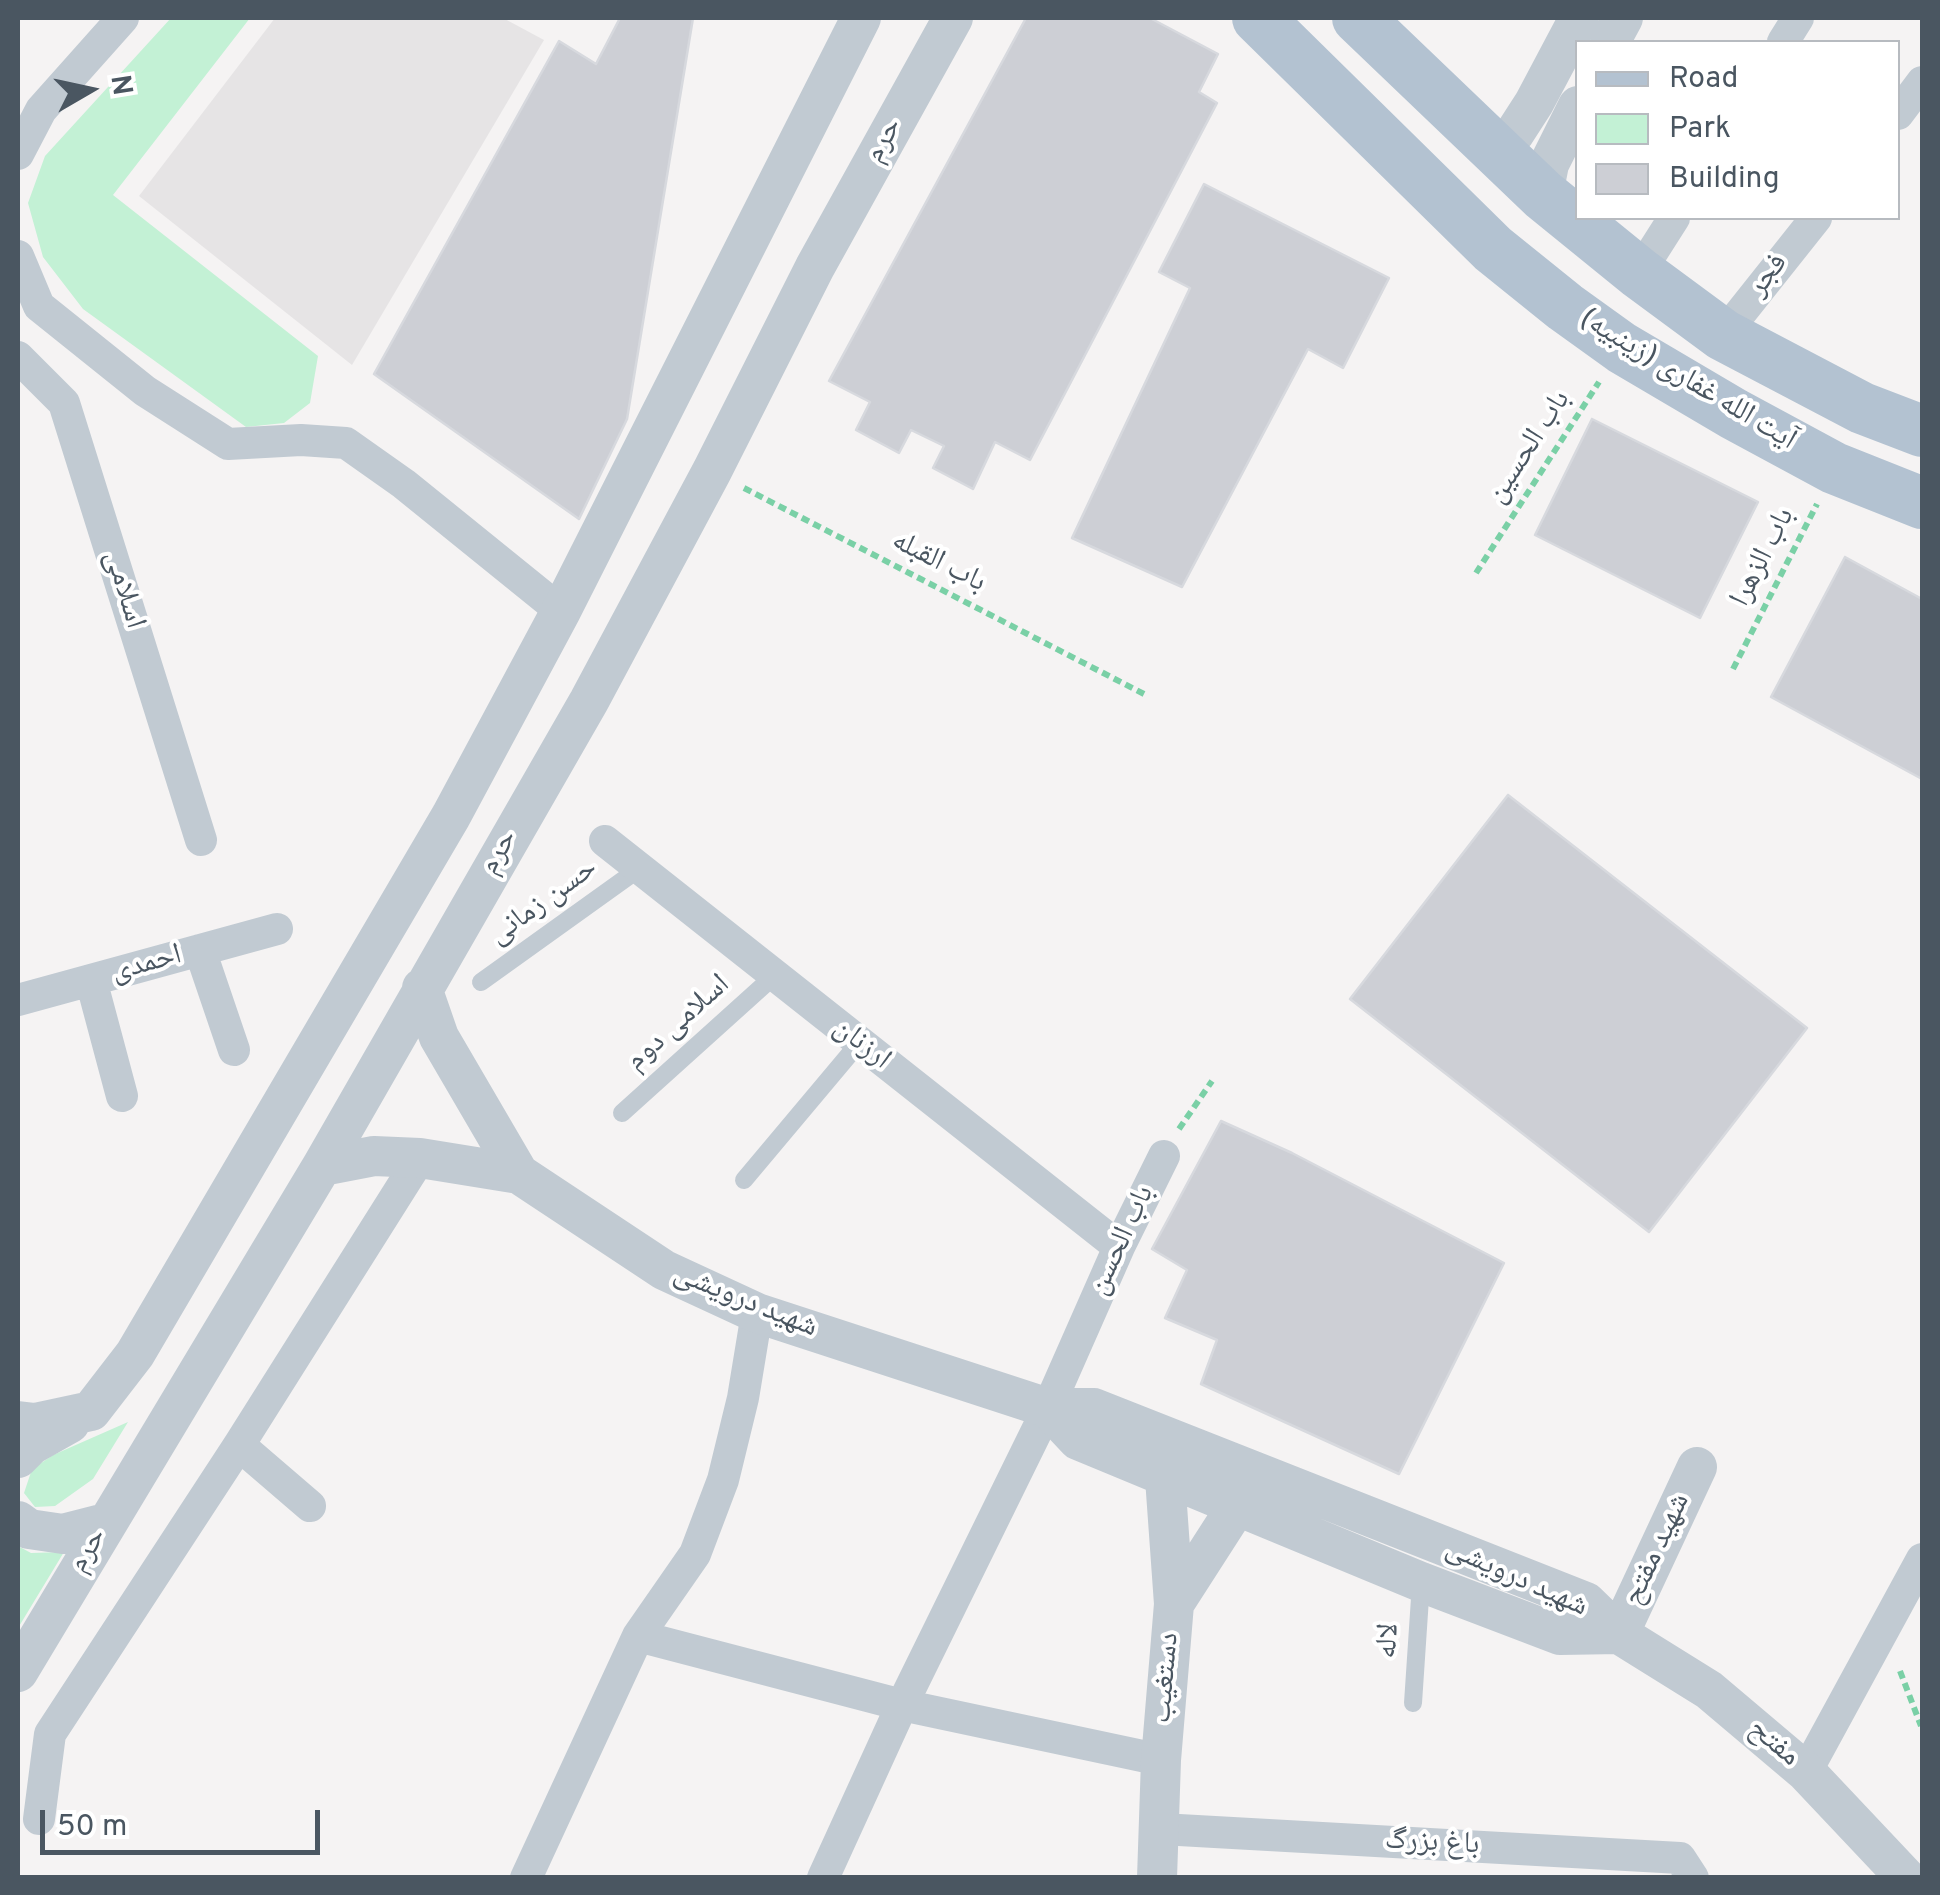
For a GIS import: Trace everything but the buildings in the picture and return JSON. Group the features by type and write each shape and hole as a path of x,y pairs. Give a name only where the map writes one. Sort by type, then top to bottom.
{"main road":[{"name":"آیت الله غفاری (زینبیه)","path":"1258,18 1493,248 1622,348 1834,468 1922,502"},
{"name":"آیت الله غفاری (زینبیه)","path":"1358,18 1543,195 1722,336 1862,408 1922,431"}],"street":[{"path":"18,154 41,110 122,18"},
{"name":"حرم","path":"91,1411 135,1354 451,816 560,611 860,18"},
{"name":"حرم","path":"18,1672 322,1166 589,701 712,472 815,268 952,18"},
{"path":"1543,195 1579,18"},
{"path":"1611,40 1623,18"},
{"path":"1783,40 1798,18"},
{"path":"1900,111 1922,82"},
{"path":"1490,148 1560,111"},
{"path":"1639,274 1673,220"},
{"name":"فجر","path":"1722,336 1814,220"},
{"path":"18,256 39,306 145,391 228,444 301,440 346,443 404,484 560,611"},
{"name":"اسلامی","path":"18,358 64,404 202,840"},
{"name":"ارزنان","path":"605,841 1119,1247"},
{"name":"احمدی","path":"18,1000 277,929"},
{"path":"200,950 234,1050"},
{"path":"90,980 122,1096"},
{"name":"شهید درویشی","path":"422,988 440,1036 519,1174"},
{"name":"شهید درویشی","path":"322,1166 374,1156 420,1158 519,1174 664,1270 757,1313 1048,1408 1094,1408 1586,1602 1619,1634"},
{"name":"باب الحسن","path":"823,1878 1164,1156"},
{"path":"38,1819 50,1734 420,1158"},
{"path":"526,1878 638,1636 696,1554 723,1480 757,1313"},
{"name":"شهید درویشی","path":"1048,1408 1078,1440 1421,1582 1560,1635 1619,1634"},
{"path":"18,1420 34,1423 91,1411"},
{"path":"18,1458 31,1444 91,1411"},
{"path":"239,1445 310,1506"},
{"name":"شهید مفتح","path":"1619,1634 1697,1466"},
{"name":"دستغیب","path":"1157,1878 1160,1760 1174,1604 1164,1478"},
{"path":"1174,1604 1237,1506"},
{"path":"18,1521 29,1529 64,1534 106,1523"},
{"path":"1806,1772 1922,1562"},
{"name":"مفتح","path":"1619,1634 1709,1690 1806,1772 1906,1878"},
{"path":"638,1636 902,1705 1160,1760"},
{"name":"باغ بزرگ","path":"1161,1829 1680,1858 1693,1878"}],"lane":[{"name":"حسن زمانی","path":"481,982 640,868"},
{"name":"اسلامی دوم","path":"622,1113 774,976"},
{"path":"744,1180 858,1043"},
{"name":"لاله","path":"1413,1703 1421,1582"}],"path":[{"name":"باب الحسین","path":"1476,573 1622,348"},
{"name":"باب الزهرا","path":"1733,668 1834,468"},
{"name":"باب القبله","path":"712,472 1144,694"},
{"name":"باب الحسن","path":"1164,1156 1212,1080"},
{"path":"1884,1632 1921,1726"}],"shaded area":[{"path":"275,18 503,18 544,40 352,365 139,196"}],"green space":[{"path":"171,18 250,18 113,195 318,356 310,403 284,423 246,427 83,309 43,257 28,203 45,156"},
{"path":"128,1422 93,1479 55,1506 35,1507 24,1493 32,1469 53,1455"},
{"path":"18,1546 31,1553 64,1552 18,1628"}]}
